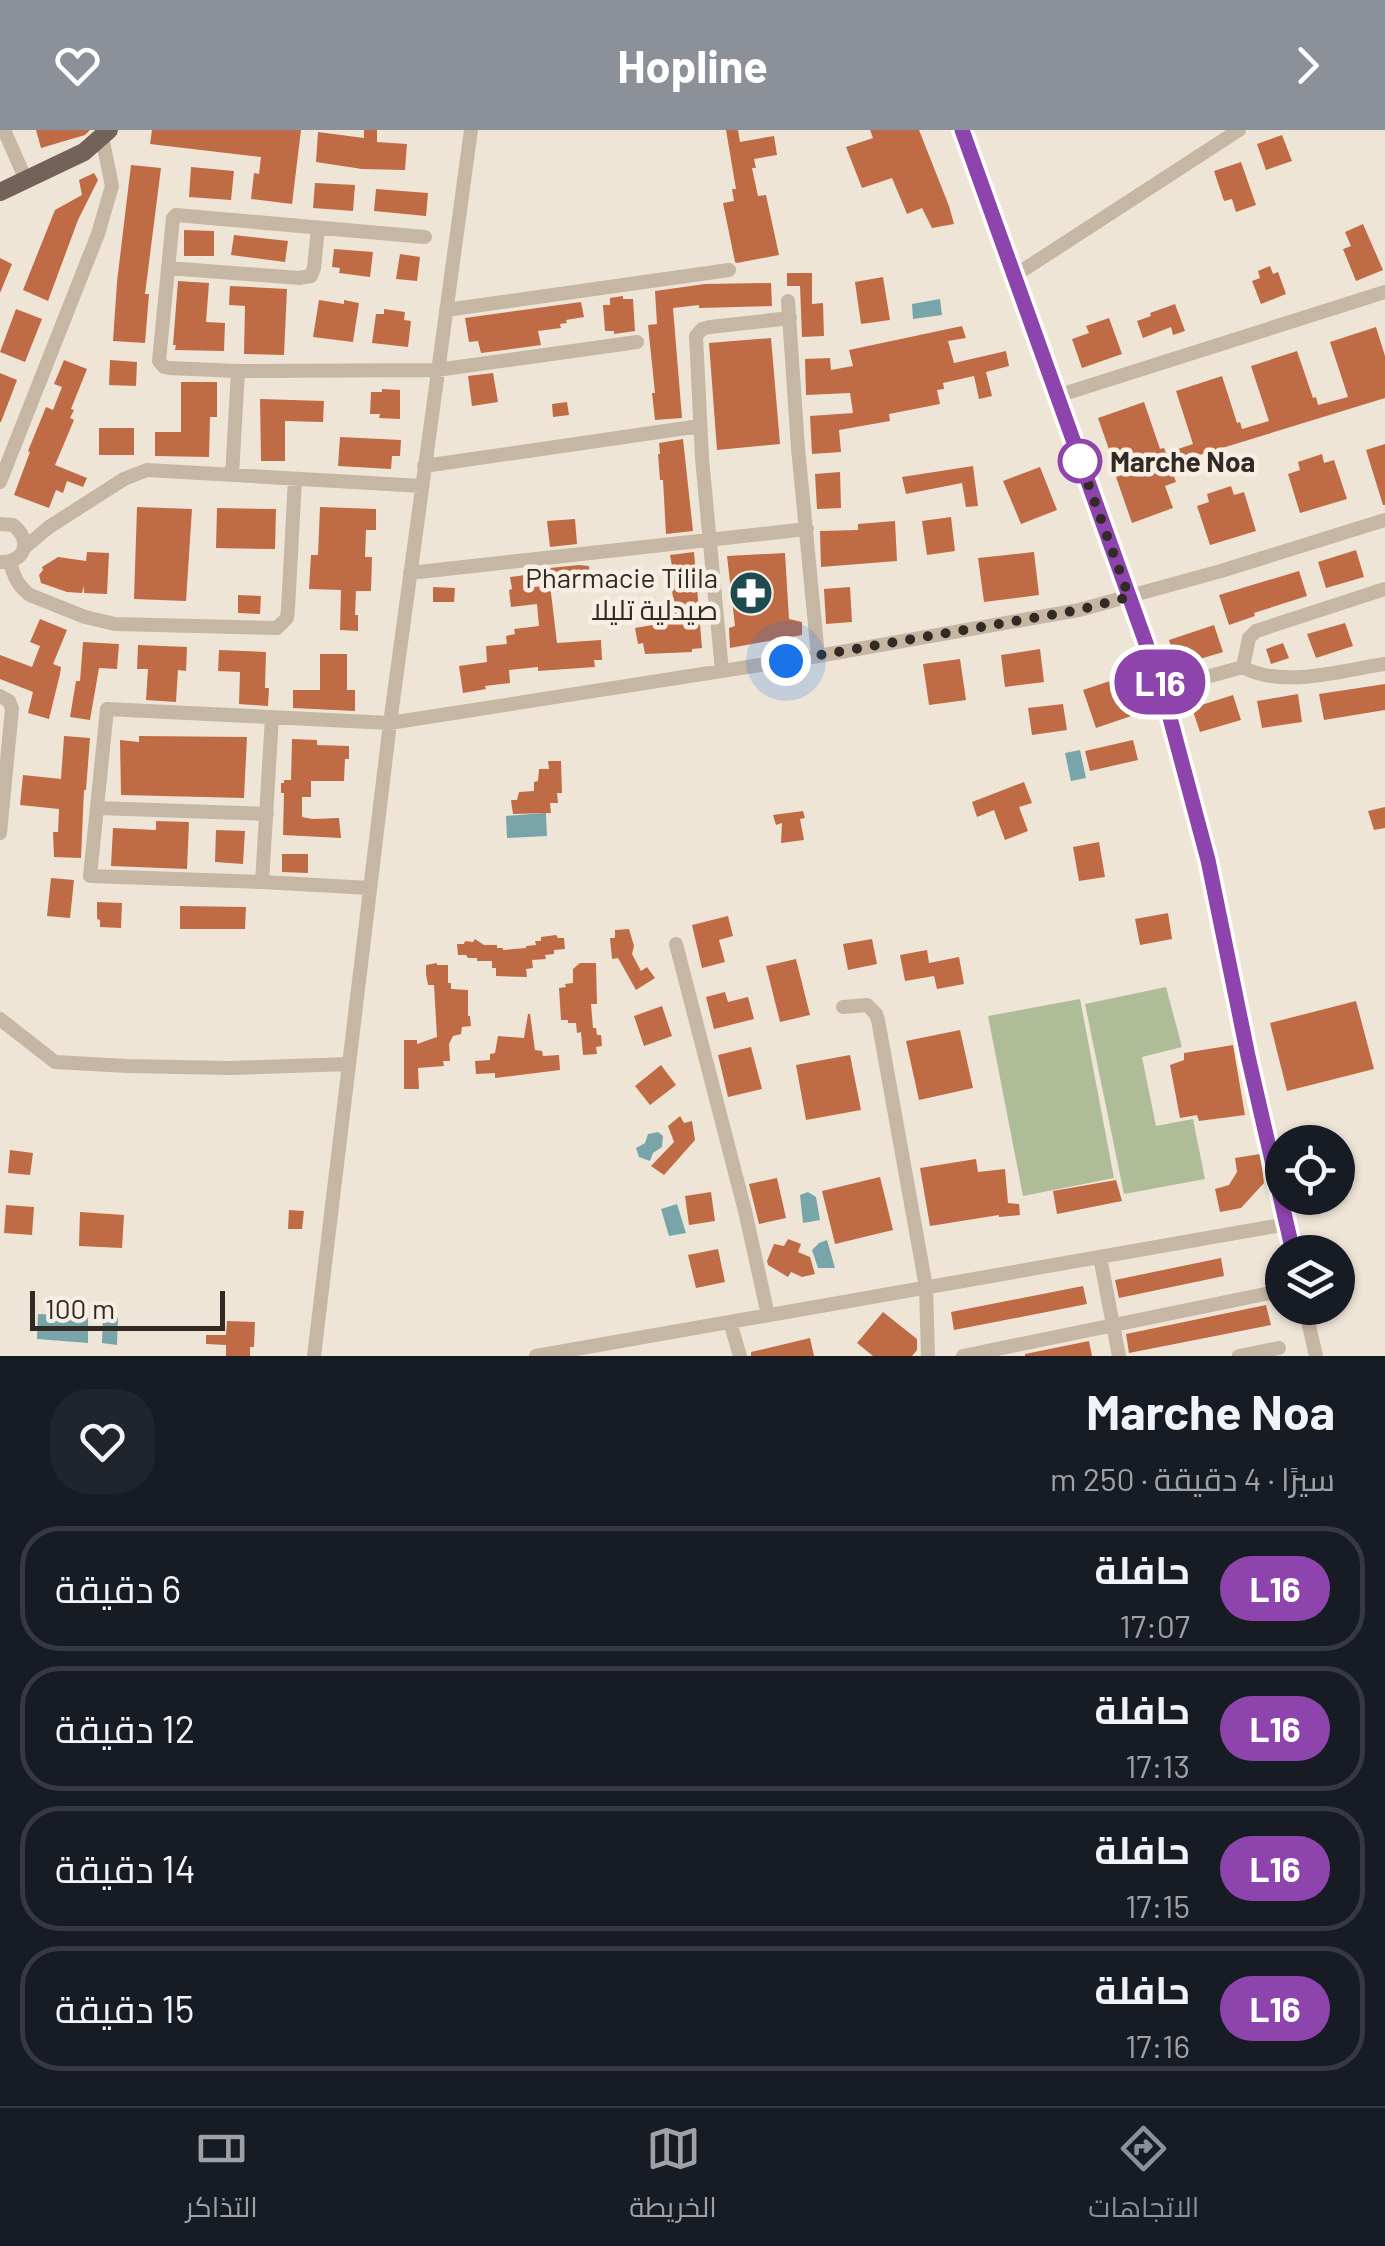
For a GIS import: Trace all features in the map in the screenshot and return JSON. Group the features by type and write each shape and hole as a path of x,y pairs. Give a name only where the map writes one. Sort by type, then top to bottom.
{"main road":[{"path":"0,192 84,152 106,134"}],"street":[{"path":"4,130 26,180"},
{"path":"314,1356 390,722 472,130"},
{"path":"962,130 1162,688 1208,860 1289,1235"},
{"path":"1014,276 1239,130"},
{"path":"0,482 111,193 106,134"},
{"path":"425,238 178,214 174,218 158,356 161,364 169,368 238,371 437,370 637,342"},
{"path":"168,268 311,276 318,228"},
{"path":"446,310 729,270"},
{"path":"1057,396 1385,292"},
{"path":"788,300 818,656"},
{"path":"722,671 700,426 698,332 710,327 790,318"},
{"path":"232,475 238,371"},
{"path":"424,466 700,426"},
{"path":"295,479 287,618 277,628 100,622 30,595 20,588 5,562 21,554 49,527 140,472 159,469 422,486"},
{"path":"370,888 90,876 107,709 390,722 818,656 1079,610 1385,520"},
{"path":"0,524 19,529 24,548"},
{"path":"410,573 806,529"},
{"path":"1243,666 1249,638 1256,631 1385,589"},
{"path":"1162,688 1243,666 1282,679 1385,664"},
{"path":"0,696 10,700 12,710 0,833"},
{"path":"262,882 272,717"},
{"path":"97,808 268,814"},
{"path":"676,944 768,1315"},
{"path":"843,1007 860,1004 876,1014 926,1288 928,1356"},
{"path":"0,1019 55,1062 230,1068 349,1064"},
{"path":"536,1356 1286,1224"},
{"path":"1100,1257 1119,1356"},
{"path":"964,1356 1265,1295"},
{"path":"730,1322 740,1356"},
{"path":"1309,1325 1316,1356"},
{"path":"1239,1356 1278,1348"}],"green space":[{"path":"1166,987 1182,1047 1142,1057 1156,1126 1193,1119 1205,1179 1124,1194 1085,1004"},
{"path":"1080,999 1114,1178 1023,1196 988,1016"}],"water":[{"path":"940,299 942,315 913,319 912,304"},
{"path":"1080,750 1086,778 1071,781 1065,753"},
{"path":"546,813 547,836 507,838 506,816"},
{"path":"658,1132 663,1136 662,1147 650,1161 639,1157 636,1148 645,1143 648,1134"},
{"path":"808,1192 816,1197 820,1220 803,1223 800,1195"},
{"path":"677,1204 686,1233 669,1236 661,1209"},
{"path":"827,1240 835,1268 818,1268 812,1250"},
{"path":"38,1314 88,1316 88,1343 37,1339"},
{"path":"103,1316 118,1318 117,1345 102,1343"}],"building":[{"path":"36,130 90,130 41,148"},
{"path":"152,130 301,130 292,204 251,199 254,173 259,174 261,157 150,144"},
{"path":"364,130 377,130 377,142 407,144 405,170 316,162 318,132 364,138"},
{"path":"726,130 738,130 740,142 774,136 777,155 754,159 756,168 752,168 758,196 766,195 779,255 735,262 723,203 734,201 732,189 736,189"},
{"path":"870,130 919,130 954,224 932,228 922,208 907,214 892,178 862,188 846,147 873,138"},
{"path":"1282,135 1292,161 1266,170 1257,144"},
{"path":"1241,162 1256,205 1236,212 1232,199 1224,201 1214,171"},
{"path":"131,165 161,168 145,294 149,294 145,343 113,341"},
{"path":"191,167 234,171 231,200 189,197"},
{"path":"94,173 98,180 78,220 48,301 23,290 55,210 82,195 79,180"},
{"path":"315,183 355,185 353,211 313,208"},
{"path":"376,189 428,193 426,216 374,211"},
{"path":"1363,224 1383,270 1356,281 1343,249 1351,246 1345,232"},
{"path":"184,230 214,231 214,256 184,256"},
{"path":"234,235 288,241 285,262 231,255"},
{"path":"334,249 373,252 370,277 339,273 340,268 332,267"},
{"path":"400,254 420,257 417,281 396,279"},
{"path":"0,258 12,264 0,293"},
{"path":"1270,266 1273,274 1278,272 1286,294 1261,304 1252,281 1260,278 1258,271"},
{"path":"787,273 812,273 812,304 823,303 824,336 802,337 800,286 787,286"},
{"path":"883,277 890,320 861,324 855,282"},
{"path":"178,281 209,283 206,322 225,323 224,351 175,350"},
{"path":"771,283 772,306 673,308 682,418 655,420 648,325 657,324 655,291 705,284"},
{"path":"230,286 287,289 284,355 244,354 245,306 229,305"},
{"path":"610,298 633,299 635,331 605,331 603,305 610,305"},
{"path":"319,300 359,303 353,342 313,337"},
{"path":"581,302 584,317 566,320 561,328 538,331 541,345 481,353 478,341 469,342 465,318"},
{"path":"1175,304 1185,331 1173,335 1171,327 1143,338 1137,321"},
{"path":"16,309 42,319 25,362 0,352"},
{"path":"384,309 405,312 404,320 411,321 408,347 372,343 376,314 384,314"},
{"path":"1109,318 1122,354 1082,368 1072,339 1089,333 1086,326"},
{"path":"962,326 966,338 948,341 954,363 1006,351 1009,366 986,372 992,396 979,399 974,376 943,383 944,389 937,390 940,404 889,414 890,421 839,430 841,452 812,454 810,416 853,413 850,393 806,395 805,359 830,358 831,370 853,366 849,350"},
{"path":"1376,327 1385,356 1385,398 1170,464 1176,482 1165,486 1173,508 1132,523 1116,477 1131,472 1124,451 1111,455 1098,418 1144,402 1160,449 1164,448 1166,453 1193,444 1176,391 1222,376 1242,429 1269,421 1251,366 1297,351 1318,405 1348,397 1330,342"},
{"path":"771,338 780,444 717,450 709,343"},
{"path":"64,360 87,369 71,409 74,410 70,418 74,420 55,465 87,478 83,487 67,481 63,493 56,490 49,508 14,495 46,407 53,410 62,387 54,384"},
{"path":"110,360 137,362 136,386 109,385"},
{"path":"0,373 17,380 1,422 0,422"},
{"path":"493,373 498,402 472,406 468,376"},
{"path":"181,382 217,382 217,417 210,417 209,457 155,456 155,432 181,432"},
{"path":"400,390 400,419 370,414 371,392"},
{"path":"260,399 324,401 323,422 285,421 285,461 261,461"},
{"path":"567,402 569,415 553,417 552,404"},
{"path":"99,428 134,428 134,455 99,455"},
{"path":"340,437 401,440 400,456 392,456 391,469 338,466"},
{"path":"683,439 693,531 666,534 659,443"},
{"path":"1385,444 1385,505 1383,505 1366,450"},
{"path":"1322,454 1324,463 1334,460 1347,499 1300,513 1288,474 1300,470 1298,462"},
{"path":"973,466 978,506 966,507 962,483 906,494 902,477"},
{"path":"1040,467 1057,510 1021,524 1003,481"},
{"path":"840,472 841,508 817,509 815,474"},
{"path":"1231,486 1234,495 1244,492 1256,531 1210,545 1197,506 1209,502 1207,494"},
{"path":"137,507 192,509 186,601 134,599"},
{"path":"320,507 376,509 376,530 366,530 365,557 372,557 371,591 356,591 358,631 340,630 341,590 309,589 311,555 318,555"},
{"path":"217,508 276,509 275,549 216,548"},
{"path":"951,517 955,551 927,555 922,521"},
{"path":"575,519 577,544 550,547 547,521"},
{"path":"895,521 897,561 821,567 820,531 858,530 858,524"},
{"path":"1356,550 1364,577 1326,588 1318,562"},
{"path":"87,552 109,553 107,594 84,593 84,586 82,593 67,592 41,583 42,567 58,557 86,561"},
{"path":"694,552 702,648 645,654 635,628 676,621 670,555"},
{"path":"1034,552 1039,595 984,602 978,558"},
{"path":"785,553 789,619 802,622 802,635 730,648 729,628 735,626 727,556"},
{"path":"589,566 591,589 552,592 550,568"},
{"path":"1299,571 1307,596 1229,625 1219,595"},
{"path":"526,575 528,588 550,585 557,643 601,640 602,660 594,660 595,667 509,670 510,683 463,693 459,666 487,662 486,646 507,644 506,636 515,634 514,629 539,626 537,604 511,607 510,577"},
{"path":"433,587 455,588 454,602 433,602"},
{"path":"850,587 852,622 826,624 824,589"},
{"path":"238,595 261,596 260,614 238,613"},
{"path":"40,619 67,630 53,664 61,667 49,719 28,713 33,692 0,679 0,655 32,667 40,646 30,642"},
{"path":"1345,623 1353,646 1316,658 1307,634"},
{"path":"1214,625 1223,652 1177,666 1169,640"},
{"path":"83,642 119,644 117,669 99,668 90,720 70,717 76,681 80,681"},
{"path":"1283,643 1289,658 1271,664 1266,649"},
{"path":"138,645 187,647 186,671 178,670 176,702 146,700 148,669 137,669"},
{"path":"1040,649 1044,682 1005,687 1001,655"},
{"path":"219,650 266,652 268,706 239,704 240,672 218,671"},
{"path":"320,654 347,654 347,690 355,690 355,711 293,708 293,690 320,690"},
{"path":"960,659 966,700 929,705 923,664"},
{"path":"1134,673 1146,711 1096,728 1083,690"},
{"path":"1385,684 1385,710 1324,720 1319,694"},
{"path":"1298,694 1302,722 1262,728 1257,701"},
{"path":"1233,695 1241,720 1200,732 1192,708"},
{"path":"1063,704 1067,730 1032,735 1028,708"},
{"path":"64,736 90,738 81,858 54,857 53,832 58,832 59,809 20,805 23,775 61,779"},
{"path":"139,736 247,737 244,798 121,795 120,740 139,742"},
{"path":"292,739 349,746 344,781 311,781 311,797 302,797 302,817 339,818 341,838 283,835 281,783 291,780"},
{"path":"1133,740 1138,760 1090,771 1085,751"},
{"path":"548,761 561,761 562,793 557,793 558,803 550,803 551,813 513,814 511,800 517,800 519,792 534,791 539,769 549,769"},
{"path":"1024,782 1032,803 1019,807 1028,831 1005,840 994,810 977,817 972,802"},
{"path":"1385,807 1385,828 1374,830 1368,811"},
{"path":"803,811 805,818 800,819 804,840 781,843 782,823 776,825 773,815"},
{"path":"156,821 189,822 187,869 111,866 113,828 156,830"},
{"path":"216,830 245,831 243,864 215,862"},
{"path":"1099,842 1105,877 1079,881 1073,847"},
{"path":"282,854 308,854 308,873 282,872"},
{"path":"51,878 74,880 70,918 47,916"},
{"path":"97,902 122,903 121,928 100,927"},
{"path":"180,906 246,907 245,929 180,929"},
{"path":"1168,913 1172,939 1140,945 1135,919"},
{"path":"728,916 733,936 719,940 725,962 702,968 692,925"},
{"path":"629,929 632,954 641,971 647,967 655,978 636,990 618,958 612,959 610,938 615,938 615,930"},
{"path":"541,937 564,938 565,949 554,950 554,954 545,955 546,959 532,960 533,968 526,969 527,977 496,976 492,961 458,955 457,944 465,941 475,939 503,950 526,948 536,945"},
{"path":"872,939 877,964 848,970 843,944"},
{"path":"927,950 929,963 959,957 964,984 937,989 934,976 905,981 900,955"},
{"path":"796,959 810,1015 780,1022 766,966"},
{"path":"580,963 596,963 597,1004 591,1004 593,1028 601,1035 602,1046 596,1047 597,1054 583,1055 576,1023 561,1020 559,988 573,983 573,969"},
{"path":"426,965 448,965 451,989 468,990 471,1026 462,1027 461,1034 453,1036 449,1044 450,1061 443,1061 444,1066 418,1068 419,1089 404,1089 404,1040 417,1040 417,1044 437,1037 434,985 428,985"},
{"path":"725,992 728,1002 748,997 754,1019 714,1029 706,997"},
{"path":"1356,1001 1374,1069 1287,1091 1270,1023"},
{"path":"662,1006 672,1036 644,1046 634,1016"},
{"path":"528,1014 535,1050 542,1051 543,1056 559,1055 560,1070 495,1078 495,1073 476,1074 475,1061 490,1060 498,1036 524,1038"},
{"path":"960,1030 973,1088 919,1100 906,1041"},
{"path":"1233,1045 1245,1115 1199,1121 1197,1115 1180,1118 1170,1065 1184,1060 1184,1053"},
{"path":"751,1047 762,1089 728,1097 718,1055"},
{"path":"850,1055 861,1110 806,1120 796,1065"},
{"path":"661,1065 676,1085 650,1105 635,1086"},
{"path":"680,1116 684,1123 692,1121 695,1140 664,1175 651,1166 674,1142 668,1126"},
{"path":"10,1150 33,1153 30,1175 8,1173"},
{"path":"1260,1154 1264,1183 1241,1208 1220,1212 1215,1189 1229,1185 1237,1172 1235,1158"},
{"path":"976,1159 978,1172 1005,1169 1008,1203 1019,1204 1020,1215 930,1226 920,1168"},
{"path":"880,1177 893,1230 835,1244 822,1191"},
{"path":"777,1178 786,1218 759,1224 749,1184"},
{"path":"1116,1180 1122,1201 1057,1214 1053,1191"},
{"path":"711,1192 715,1221 689,1225 685,1196"},
{"path":"6,1205 34,1207 32,1235 4,1233"},
{"path":"289,1210 304,1211 302,1229 288,1229"},
{"path":"80,1212 124,1215 122,1248 79,1246"},
{"path":"788,1239 801,1244 798,1252 810,1257 815,1274 802,1277 791,1272 788,1277 768,1265 774,1244 784,1246"},
{"path":"718,1249 725,1282 696,1288 688,1255"},
{"path":"1221,1258 1224,1276 1119,1298 1115,1280"},
{"path":"1083,1286 1087,1304 954,1330 951,1312"},
{"path":"1265,1305 1265,1325 1271,1325 1129,1353 1126,1334"},
{"path":"883,1312 917,1339 917,1350 912,1356 873,1356 857,1343"},
{"path":"227,1321 255,1322 250,1356 226,1356 226,1345 206,1344 206,1335 226,1335"},
{"path":"810,1338 814,1356 751,1356 751,1352"},
{"path":"1089,1341 1092,1356 1025,1356 1025,1354"}],"bus line":[{"name":"L16","path":"962,130 1178,741 1208,860 1289,1235"}],"place":[{"name":"Marche Noa","path":"1080,461"},
{"name":"Pharmacie Tilila صيدلية تليلا","path":"751,593"}],"route":[{"path":"786,661 1079,610 1129,597 1080,461"}]}
